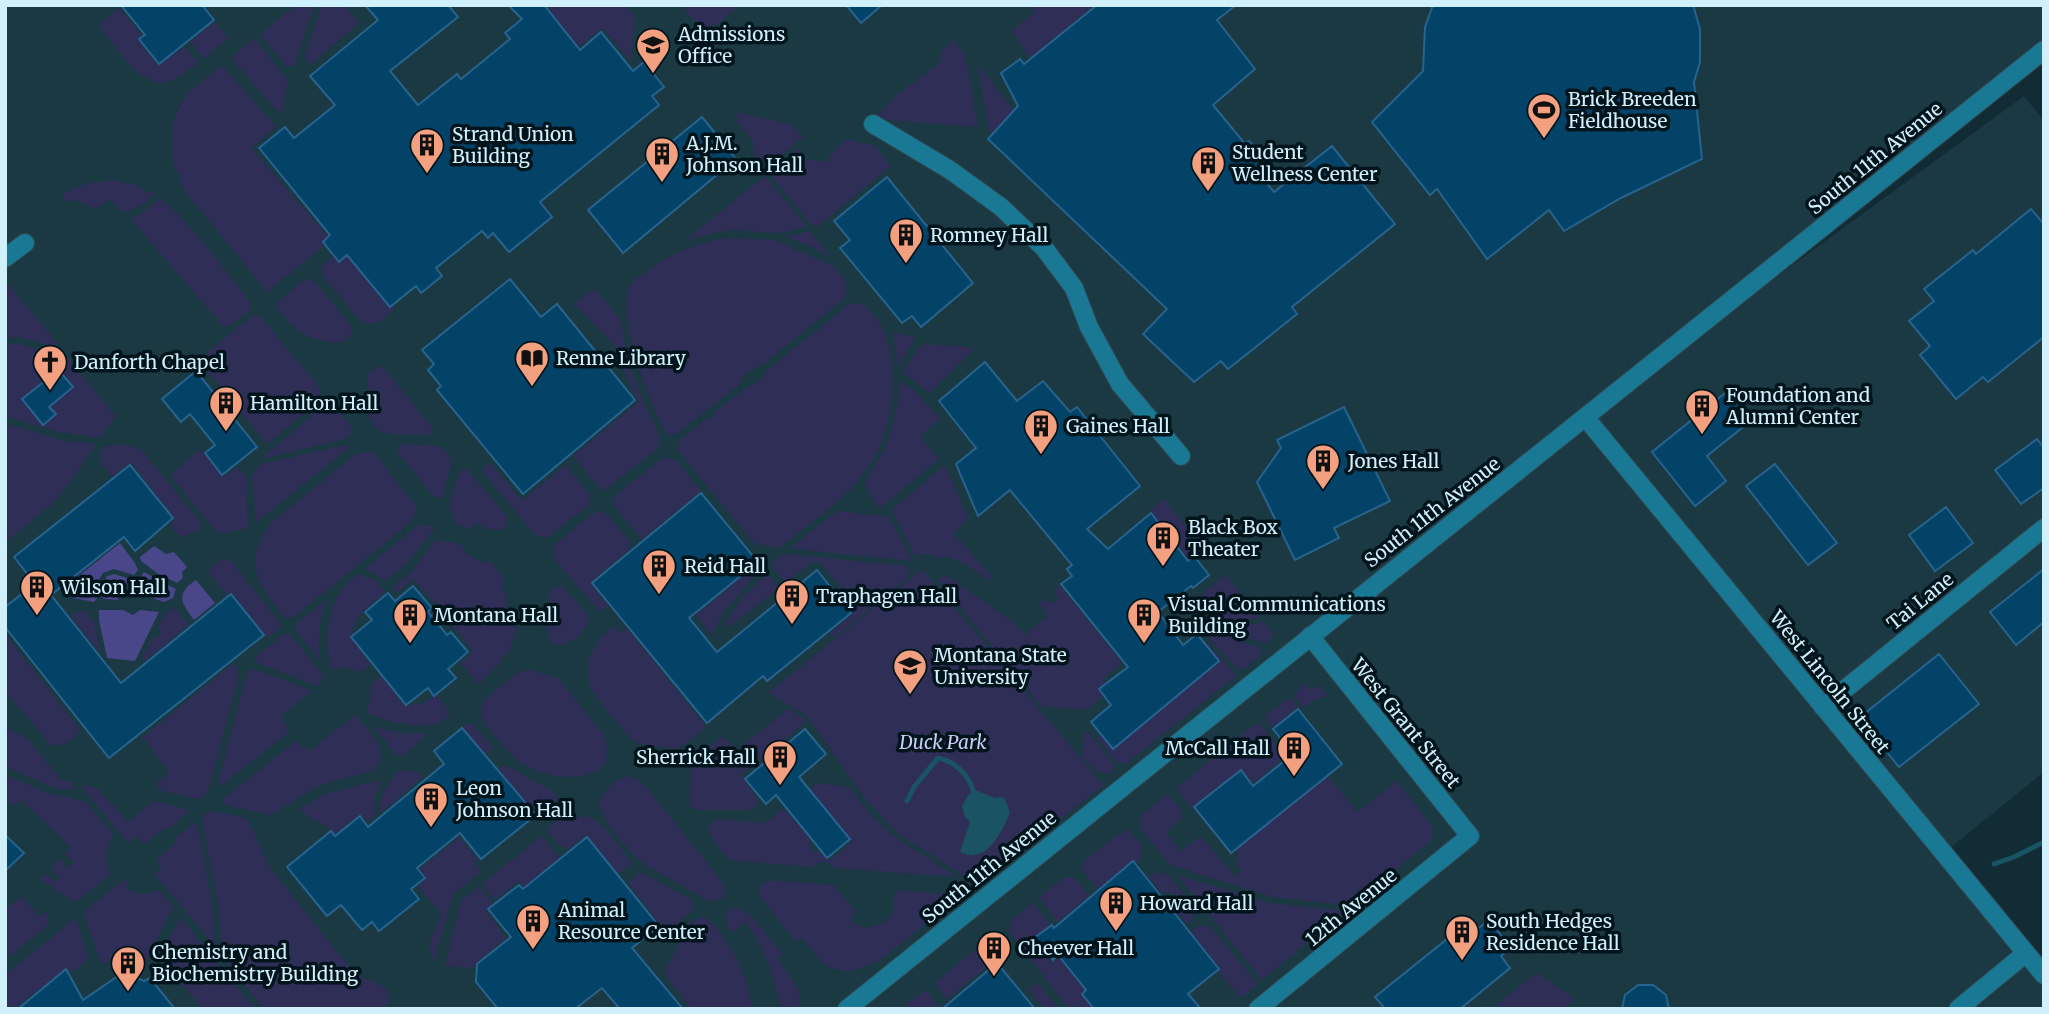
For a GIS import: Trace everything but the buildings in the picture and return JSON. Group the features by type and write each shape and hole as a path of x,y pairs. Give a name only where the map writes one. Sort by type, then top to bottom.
{"street":[{"name":"South 11th Avenue","path":"847,1009 2044,50"},
{"path":"873,124 950,170 992,200 1044,248 1074,288 1089,327 1120,384 1181,456"},
{"path":"5,258 25,243"},
{"name":"West Lincoln Street","path":"1585,417 2044,975"},
{"name":"Tai Lane","path":"1823,707 2044,528"},
{"name":"West Grant Street","path":"1310,636 1470,836"},
{"name":"12th Avenue","path":"1258,1009 1470,836"},
{"path":"1958,1009 2026,953"}],"shaded area":[{"name":"Montana State University","path":"5,5 2044,5 2044,46 1602,404 2024,96 2044,121 2044,772 1944,853 2044,975 2044,1009 5,1009"},
{"path":"120,543 135,563 138,570 134,575 114,569 103,573 98,581 99,595 94,602 73,598 66,586"},
{"path":"154,546 166,554 174,552 187,567 182,572 183,578 177,583 141,561 140,557"},
{"path":"144,572 176,589 173,598 164,602 132,594 130,592"},
{"path":"114,574 131,579 119,592 118,600 103,599 103,583 107,576"},
{"path":"196,580 215,603 194,620 182,598 185,590"},
{"path":"99,610 123,610 133,615 140,610 159,612 135,661 107,658"},
{"path":"978,791 1005,799 1010,813 991,846 979,854 970,855 960,852 970,822 965,817 962,806 969,794"}],"green space":[{"path":"296,5 315,5 294,65 290,67 286,66 260,34"},
{"path":"322,5 345,5 359,23 310,65 304,57"},
{"path":"550,5 625,5 635,17 631,62 603,28 578,47 547,8"},
{"path":"682,5 739,5 720,22 709,27 696,22"},
{"path":"1029,5 1094,5 1030,59 1012,30 1035,12"},
{"path":"119,8 141,34 137,38 158,66 184,47 198,62 173,80 154,81 145,77 127,61 98,25"},
{"path":"214,22 228,38 204,59 190,42"},
{"path":"254,38 288,80 282,110 279,112 231,58"},
{"path":"954,40 965,55 978,127 875,119 897,95 940,63 941,52"},
{"path":"977,64 1014,111 991,136"},
{"path":"222,65 276,127 251,148 331,240 267,292 184,190 173,161 173,123 180,105 189,92"},
{"path":"738,112 793,125 803,137 767,168 752,151 754,143 737,121"},
{"path":"847,139 875,146 891,166 815,226 769,173 799,148 805,159 828,162 831,154"},
{"path":"765,176 807,227 781,233 735,230 716,232 684,241"},
{"path":"113,180 139,186 145,193 150,191 156,194 139,207 125,212 110,199 96,209 77,200 64,201 63,194 75,188"},
{"path":"160,198 196,234 250,302 250,310 228,327 223,326 130,218 139,215"},
{"path":"810,231 831,258 811,246 786,237"},
{"path":"728,238 775,240 833,266 847,283 846,297 765,363 748,371 738,386 676,434 668,435 636,359 630,335 627,295 632,282 674,254"},
{"path":"334,256 339,262 347,256 389,307 393,305 395,308 379,323 366,323 357,317 323,276 321,266"},
{"path":"303,280 316,283 352,327 351,335 346,340 330,342 312,338 298,330 275,305"},
{"path":"9,285 57,343 54,346 18,337 5,337 5,288"},
{"path":"595,288 620,319 628,356 574,304"},
{"path":"851,303 865,305 875,317 890,352 891,399 882,441 860,478 842,498 821,515 779,548 754,543 677,449 679,441 706,419 715,417 716,411 758,382 771,367"},
{"path":"253,315 260,316 320,388 321,396 317,403 267,444 198,360"},
{"path":"893,333 915,337 898,368"},
{"path":"5,344 19,344 67,357 115,416 100,438 58,432 5,416"},
{"path":"927,344 974,349 930,393 903,373 919,346"},
{"path":"620,360 631,371 660,438 660,444 605,490 600,488 573,456 638,402"},
{"path":"380,366 431,426 431,435 385,433 372,423 367,407 369,372"},
{"path":"901,381 916,392 940,419 920,436 939,459 878,507 864,484 885,448 894,421"},
{"path":"327,406 336,408 351,426 351,433 345,439 261,459 319,409"},
{"path":"5,423 63,441 92,443 95,446 57,500 5,542"},
{"path":"118,444 141,449 201,523 199,531 180,537 170,525 175,519 131,462 112,477 100,456 104,449"},
{"path":"402,444 432,446 447,451 450,457 448,479 443,496 439,499 432,495 399,454 397,449"},
{"path":"347,445 349,448 256,522 252,474 260,464"},
{"path":"200,449 223,477 237,467 247,477 248,528 218,534 170,475"},
{"path":"373,452 416,506 417,513 406,526 292,618 285,618 267,594 257,573 255,562 262,538 271,523 356,454"},
{"path":"670,458 677,461 701,491 642,539 613,501 615,496 661,459"},
{"path":"490,463 522,500 566,465 591,500 589,505 547,538 535,535 483,472 484,467"},
{"path":"945,465 968,518 953,533 992,576 988,580 951,558 936,558 926,554 916,556 893,513 894,508"},
{"path":"467,469 507,517 505,527 500,530 484,528 477,523 469,529 456,524 449,506 459,473"},
{"path":"1164,499 1192,534 1188,547 1193,553 1188,558 1149,511"},
{"path":"837,511 889,518 913,561 792,547"},
{"path":"595,512 606,513 631,543 628,546 630,549 590,582 608,606 600,612 554,558 553,551 554,545"},
{"path":"420,525 432,526 434,529 406,564 385,581 364,570 414,528"},
{"path":"436,540 464,546 464,552 484,564 489,560 505,580 501,584 508,608 515,608 515,631 507,653 480,683 461,663 473,651 414,579 396,593 392,588 411,572"},
{"path":"784,554 908,566 908,577 834,638 830,633 854,613 848,605 852,601 817,561 786,583 771,565"},
{"path":"222,558 231,561 280,623 280,628 267,638 232,592 227,595 207,571"},
{"path":"751,569 755,575 720,617 712,636 696,615"},
{"name":"Duck Park","path":"922,569 1103,785 978,885 900,835 867,801 806,715 768,693"},
{"path":"767,573 779,588 729,627 725,623 742,598"},
{"path":"358,574 374,579 386,592 369,605 355,621 350,637 371,664 359,672 344,667 332,670 328,649 330,615 339,594"},
{"path":"1226,575 1260,616 1244,621 1222,621 1211,614 1197,598"},
{"path":"946,576 1014,623 1024,635 1048,616 1039,603 1043,600 1055,604 1059,597 1052,592 1060,586 1122,662 1103,679 1106,683 1098,689 1103,696 1087,710 1041,706 937,579"},
{"path":"561,585 588,615 588,619 579,636 558,645 551,641 547,629 552,614 549,593"},
{"path":"326,600 320,630 320,661 296,630 296,624"},
{"path":"172,608 189,625 145,661 142,658 153,638 158,638 162,632 158,628 165,614"},
{"path":"83,610 88,612 94,621 101,654 70,616"},
{"path":"1263,620 1274,635 1266,643 1250,639 1232,627 1257,624"},
{"path":"614,625 621,633 627,628 706,727 678,749 639,744 627,735 594,694 589,684 589,658 599,639"},
{"path":"1223,628 1259,648 1262,654 1239,670 1209,639 1214,631"},
{"path":"5,634 81,731 68,742 51,745 5,691"},
{"path":"284,634 290,634 324,677 317,686 256,662 257,656"},
{"path":"1204,640 1236,676 1126,764 1118,763 1097,738"},
{"path":"234,663 238,680 208,791 200,799 159,790 157,782 169,772 143,737"},
{"path":"255,669 312,691 281,716 289,732 222,785 219,780 247,673"},
{"path":"530,670 557,677 603,734 607,751 604,763 596,771 584,776 569,777 539,772 526,766 507,750 481,718 481,707 485,700 519,672"},
{"path":"381,676 406,707 421,704 437,695 450,712 444,720 424,726 398,723 366,712 370,703 370,685"},
{"path":"1305,684 1310,689 1319,685 1328,696 1303,708 1294,693"},
{"path":"1288,698 1298,707 1272,728 1265,716"},
{"path":"789,708 807,721 741,775 760,802 750,810 701,810 689,805 693,760 723,736 737,750"},
{"path":"355,715 380,749 381,756 372,771 323,784 269,815 225,805 225,798 296,741 310,751"},
{"path":"467,724 473,724 493,748 485,755 463,728"},
{"path":"1255,724 1262,726 1286,757 1253,783 1241,769 1192,808 1176,788"},
{"path":"5,726 27,739 61,780 72,782 72,790 55,788 5,766"},
{"path":"373,726 414,734 429,733 402,756 395,754"},
{"path":"1087,731 1115,765 1111,774 1094,769 1082,756 1084,734"},
{"path":"503,766 546,787 556,795 555,805 540,820 499,769"},
{"path":"399,770 417,772 423,777 380,814 382,796"},
{"path":"5,774 47,793 85,801 113,834 107,854 110,874 79,900 73,901 40,879 46,873 54,882 59,877 51,868 59,859 69,868 74,863 65,853 71,847 21,800 14,806 5,798"},
{"path":"628,776 637,779 646,787 723,883 725,891 722,898 708,900 645,865 619,838 599,807 609,787"},
{"path":"1327,776 1358,812 1396,781 1432,826 1432,840 1352,906 1273,897 1170,865 1140,828 1140,816 1168,794 1180,808 1182,817 1166,833 1181,851 1198,838 1205,840 1234,876 1242,870 1236,864 1239,856 1235,850"},
{"path":"380,780 374,800 375,815 368,822 361,814 335,834 300,809 324,794"},
{"path":"818,783 849,787 874,819 898,839 957,877 833,868 829,863 819,862 815,867 733,861 714,841 709,827 717,819 766,823 783,808 811,840 808,844 815,853 819,850 829,861 852,842 810,788"},
{"path":"80,785 98,789 128,822 153,801 190,810 168,829 163,829 144,844 138,836 128,843"},
{"path":"210,811 247,818 274,873 355,974 385,987 390,1001 382,1009 264,1009 222,957 219,908 202,820"},
{"path":"588,816 607,831 632,863 618,874 587,835 567,850 559,845 546,829 560,818"},
{"path":"194,823 197,824 213,909 215,946 154,874 162,867 156,860 175,844 176,837"},
{"path":"1128,829 1142,846 1141,859 1135,863 1133,861 1098,889 1083,871 1084,861"},
{"path":"542,836 559,858 536,876 544,887 532,897 519,881 495,900 482,884"},
{"path":"459,837 478,860 475,863 481,871 453,894 434,963 429,944 441,915 418,886 426,878 420,869"},
{"path":"640,872 692,900 692,911 666,933 629,884"},
{"path":"1156,872 1168,874 1194,908 1193,918 1187,924 1174,908 1174,893 1161,892 1149,877"},
{"path":"1177,875 1270,903 1345,911 1262,980"},
{"path":"1064,877 1077,879 1089,896 1058,922 1039,898"},
{"path":"769,880 833,885 856,911 851,917 852,922 867,927 888,919 894,905 893,897 899,890 958,895 958,898 879,961 847,971 832,969 822,963 802,938 796,942 759,895 761,886"},
{"path":"123,881 128,881 126,889 134,892 159,890 173,906 143,968 122,962 101,963 84,914"},
{"path":"479,886 493,903 486,911 506,938 471,968 445,966 461,901"},
{"path":"22,896 39,917 47,911 49,924 7,956 5,909"},
{"path":"1033,903 1050,924 1033,939 1052,962 1058,957 1085,990 1081,994 1092,1008 1095,1006 1097,1009 1069,1009 1009,932 1011,920"},
{"path":"739,908 743,913 748,912 782,954 777,959 797,988 799,1009 781,1009 768,964 759,942 746,922 734,932 728,927 726,915"},
{"path":"701,917 712,923 733,951 745,979 753,1009 691,1009 665,975 688,924"},
{"path":"181,918 255,1009 202,1009 161,957 161,951"},
{"path":"73,920 77,921 88,958 72,973 68,967 14,1009 5,1009 5,975"},
{"path":"1199,926 1211,927 1258,984 1240,998 1191,932"},
{"path":"989,938 1000,938 1009,949 947,999 935,983"},
{"path":"1536,973 1574,998 1565,1009 1492,1009"},
{"path":"1039,984 1059,1009 1044,1009 1028,989"},
{"path":"926,990 941,1009 907,1009 907,1004"}],"waterway":[{"path":"907,801 914,787 938,758 960,770 974,792"},
{"path":"1994,864 2044,842"}],"place":[{"name":"Admissions Office","path":"653,75"},
{"name":"Brick Breeden Fieldhouse","path":"1544,140"},
{"name":"Strand Union Building","path":"427,175"},
{"name":"A.J.M. Johnson Hall","path":"662,184"},
{"name":"Student Wellness Center","path":"1208,193"},
{"name":"Romney Hall","path":"906,265"},
{"name":"Renne Library","path":"532,388"},
{"name":"Danforth Chapel","path":"50,392"},
{"name":"Hamilton Hall","path":"226,433"},
{"name":"Foundation and Alumni Center","path":"1702,436"},
{"name":"Gaines Hall","path":"1041,456"},
{"name":"Jones Hall","path":"1323,491"},
{"name":"Black Box Theater","path":"1163,568"},
{"name":"Reid Hall","path":"659,596"},
{"name":"Wilson Hall","path":"37,617"},
{"name":"Traphagen Hall","path":"792,626"},
{"name":"Montana Hall","path":"410,645"},
{"name":"Visual Communications Building","path":"1144,645"},
{"name":"Montana State University","path":"910,696"},
{"name":"McCall Hall","path":"1294,778"},
{"name":"Sherrick Hall","path":"780,787"},
{"name":"Leon Johnson Hall","path":"431,829"},
{"name":"Howard Hall","path":"1116,933"},
{"name":"Animal Resource Center","path":"533,951"},
{"name":"South Hedges Residence Hall","path":"1462,962"},
{"name":"Cheever Hall","path":"994,978"},
{"name":"Chemistry and Biochemistry Building","path":"128,993"}]}
